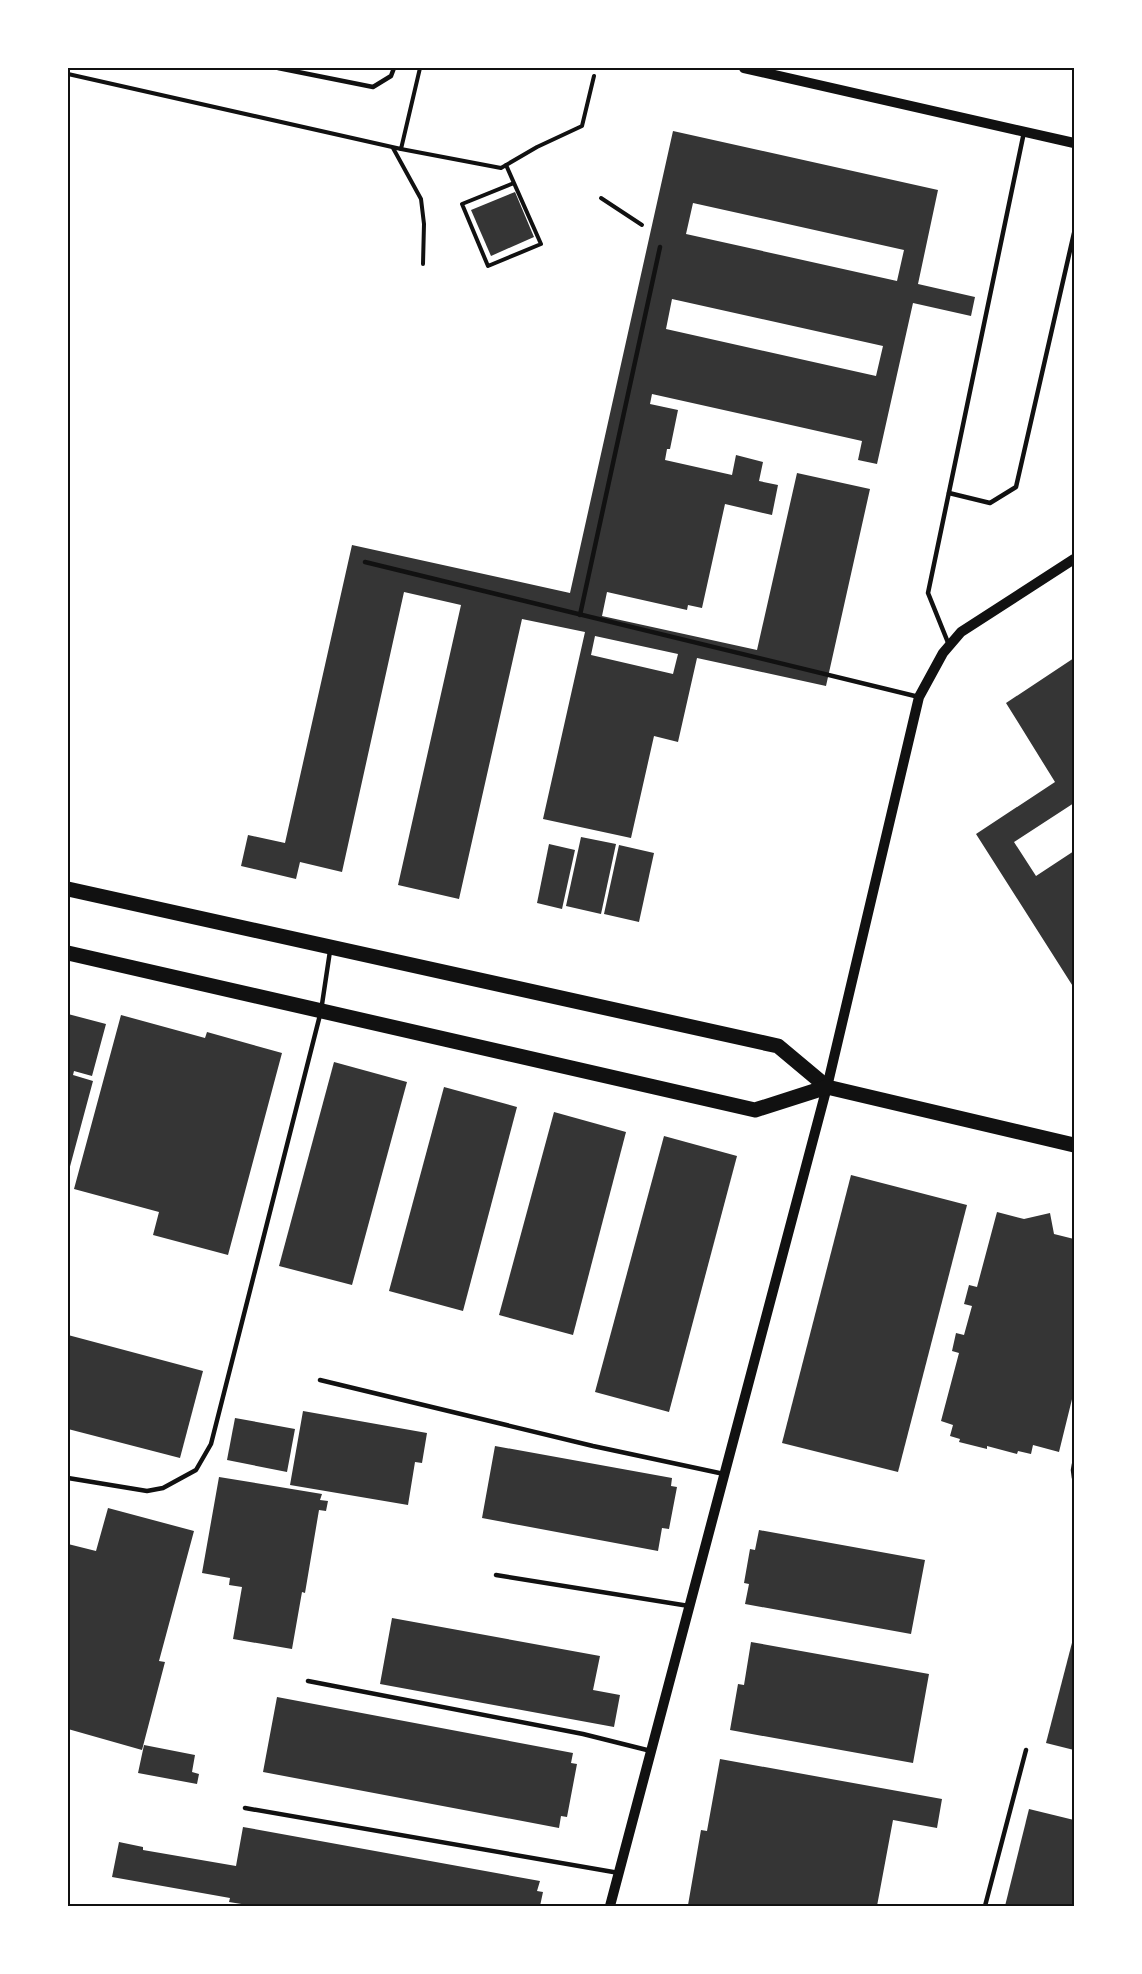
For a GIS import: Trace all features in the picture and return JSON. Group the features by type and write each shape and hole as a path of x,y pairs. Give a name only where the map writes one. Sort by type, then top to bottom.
{"main road":[{"path":"68,889 778,1046 827,1087 1074,1145"},
{"path":"68,953 755,1110 827,1087"}],"street":[{"path":"744,68 1074,143"},
{"path":"610,1906 827,1087 920,697 949,645 961,632 1074,558"}],"lane":[{"path":"278,68 373,87 391,76 394,68"},
{"path":"949,645 928,593 1024,132"},
{"path":"949,493 990,503 1016,487 1074,233"},
{"path":"580,615 660,247"},
{"path":"365,562 920,697"},
{"path":"68,1478 147,1491 163,1488 196,1470 211,1444 321,1011 331,946"},
{"path":"320,1380 593,1446 724,1474"},
{"path":"1074,1464 1074,1478"},
{"path":"496,1575 689,1606"},
{"path":"308,1681 583,1734 651,1751"},
{"path":"985,1906 1026,1750"},
{"path":"245,1808 619,1873"}],"path":[{"path":"401,149 420,68"},
{"path":"68,74 401,149 501,168 537,147 582,126 594,76"},
{"path":"392,147 421,199 424,224 423,264"},
{"path":"506,165 514,183 541,244 488,266 462,204 514,183"},
{"path":"601,198 642,225"}],"building":[{"path":"673,131 938,190 918,284 975,297 971,316 913,303 877,464 858,460 862,441 652,394 650,404 678,410 670,449 667,449 665,460 732,475 736,455 763,462 759,481 778,485 772,515 725,504 702,608 688,605 687,610 607,592 602,616 757,650 797,473 870,489 826,686 697,658 678,742 654,736 631,838 543,819 585,632 522,619 459,899 398,885 461,605 404,592 342,872 300,862 296,879 241,866 248,835 285,843 352,545 570,593","holes":["693,203 904,250 897,281 686,234","672,299 883,346 876,376 666,329","595,636 678,654 673,674 591,655"]},
{"path":"515,192 534,237 491,256 471,210"},
{"path":"1074,658 1074,803 1014,842 1036,876 1074,851 1074,988 976,834 1055,782 1006,703"},
{"path":"581,837 616,844 601,914 566,906"},
{"path":"549,844 575,850 562,909 537,903"},
{"path":"619,845 654,853 639,922 604,914"},
{"path":"68,1014 106,1024 92,1076 74,1071 73,1075 93,1081 68,1174"},
{"path":"121,1015 205,1038 207,1032 282,1053 228,1255 153,1235 159,1212 74,1189"},
{"path":"334,1062 407,1082 352,1285 279,1266"},
{"path":"444,1087 517,1107 463,1311 389,1291"},
{"path":"554,1112 626,1132 573,1335 499,1315"},
{"path":"664,1136 737,1156 669,1412 595,1392"},
{"path":"851,1175 967,1205 898,1472 782,1443"},
{"path":"997,1212 1024,1219 1050,1213 1054,1234 1074,1239 1074,1391 1059,1452 1033,1445 1031,1454 1018,1451 1017,1454 959,1442 960,1439 950,1436 953,1425 941,1421 959,1353 952,1351 956,1333 964,1335 972,1306 964,1304 969,1285 977,1287"},
{"path":"68,1335 203,1371 180,1458 68,1429"},
{"path":"303,1411 427,1433 422,1463 415,1462 408,1505 290,1485"},
{"path":"235,1418 295,1429 287,1472 227,1460"},
{"path":"495,1446 672,1478 671,1486 677,1487 669,1529 662,1528 658,1551 482,1518"},
{"path":"219,1477 322,1494 320,1500 328,1501 326,1511 319,1510 305,1593 302,1592 292,1649 233,1639 242,1587 229,1585 230,1578 202,1573"},
{"path":"108,1508 194,1531 159,1661 165,1662 142,1750 68,1729 68,1544 96,1551"},
{"path":"759,1530 925,1560 911,1634 745,1604 749,1584 744,1583 750,1549 755,1550"},
{"path":"392,1618 600,1656 593,1690 620,1695 614,1727 380,1684"},
{"path":"1074,1635 1074,1750 1046,1743"},
{"path":"751,1642 929,1674 913,1763 730,1730 738,1684 744,1685"},
{"path":"277,1697 573,1753 571,1763 577,1764 567,1817 561,1816 559,1828 263,1772"},
{"path":"144,1745 195,1755 192,1772 199,1774 197,1784 138,1773"},
{"path":"720,1759 942,1799 937,1828 893,1820 877,1906 688,1905 701,1830 707,1831"},
{"path":"1029,1809 1074,1820 1074,1906 1005,1906"},
{"path":"243,1827 540,1881 537,1891 543,1892 540,1906 254,1906 229,1902 230,1898 112,1877 119,1842 143,1847 143,1850 236,1866"}]}
